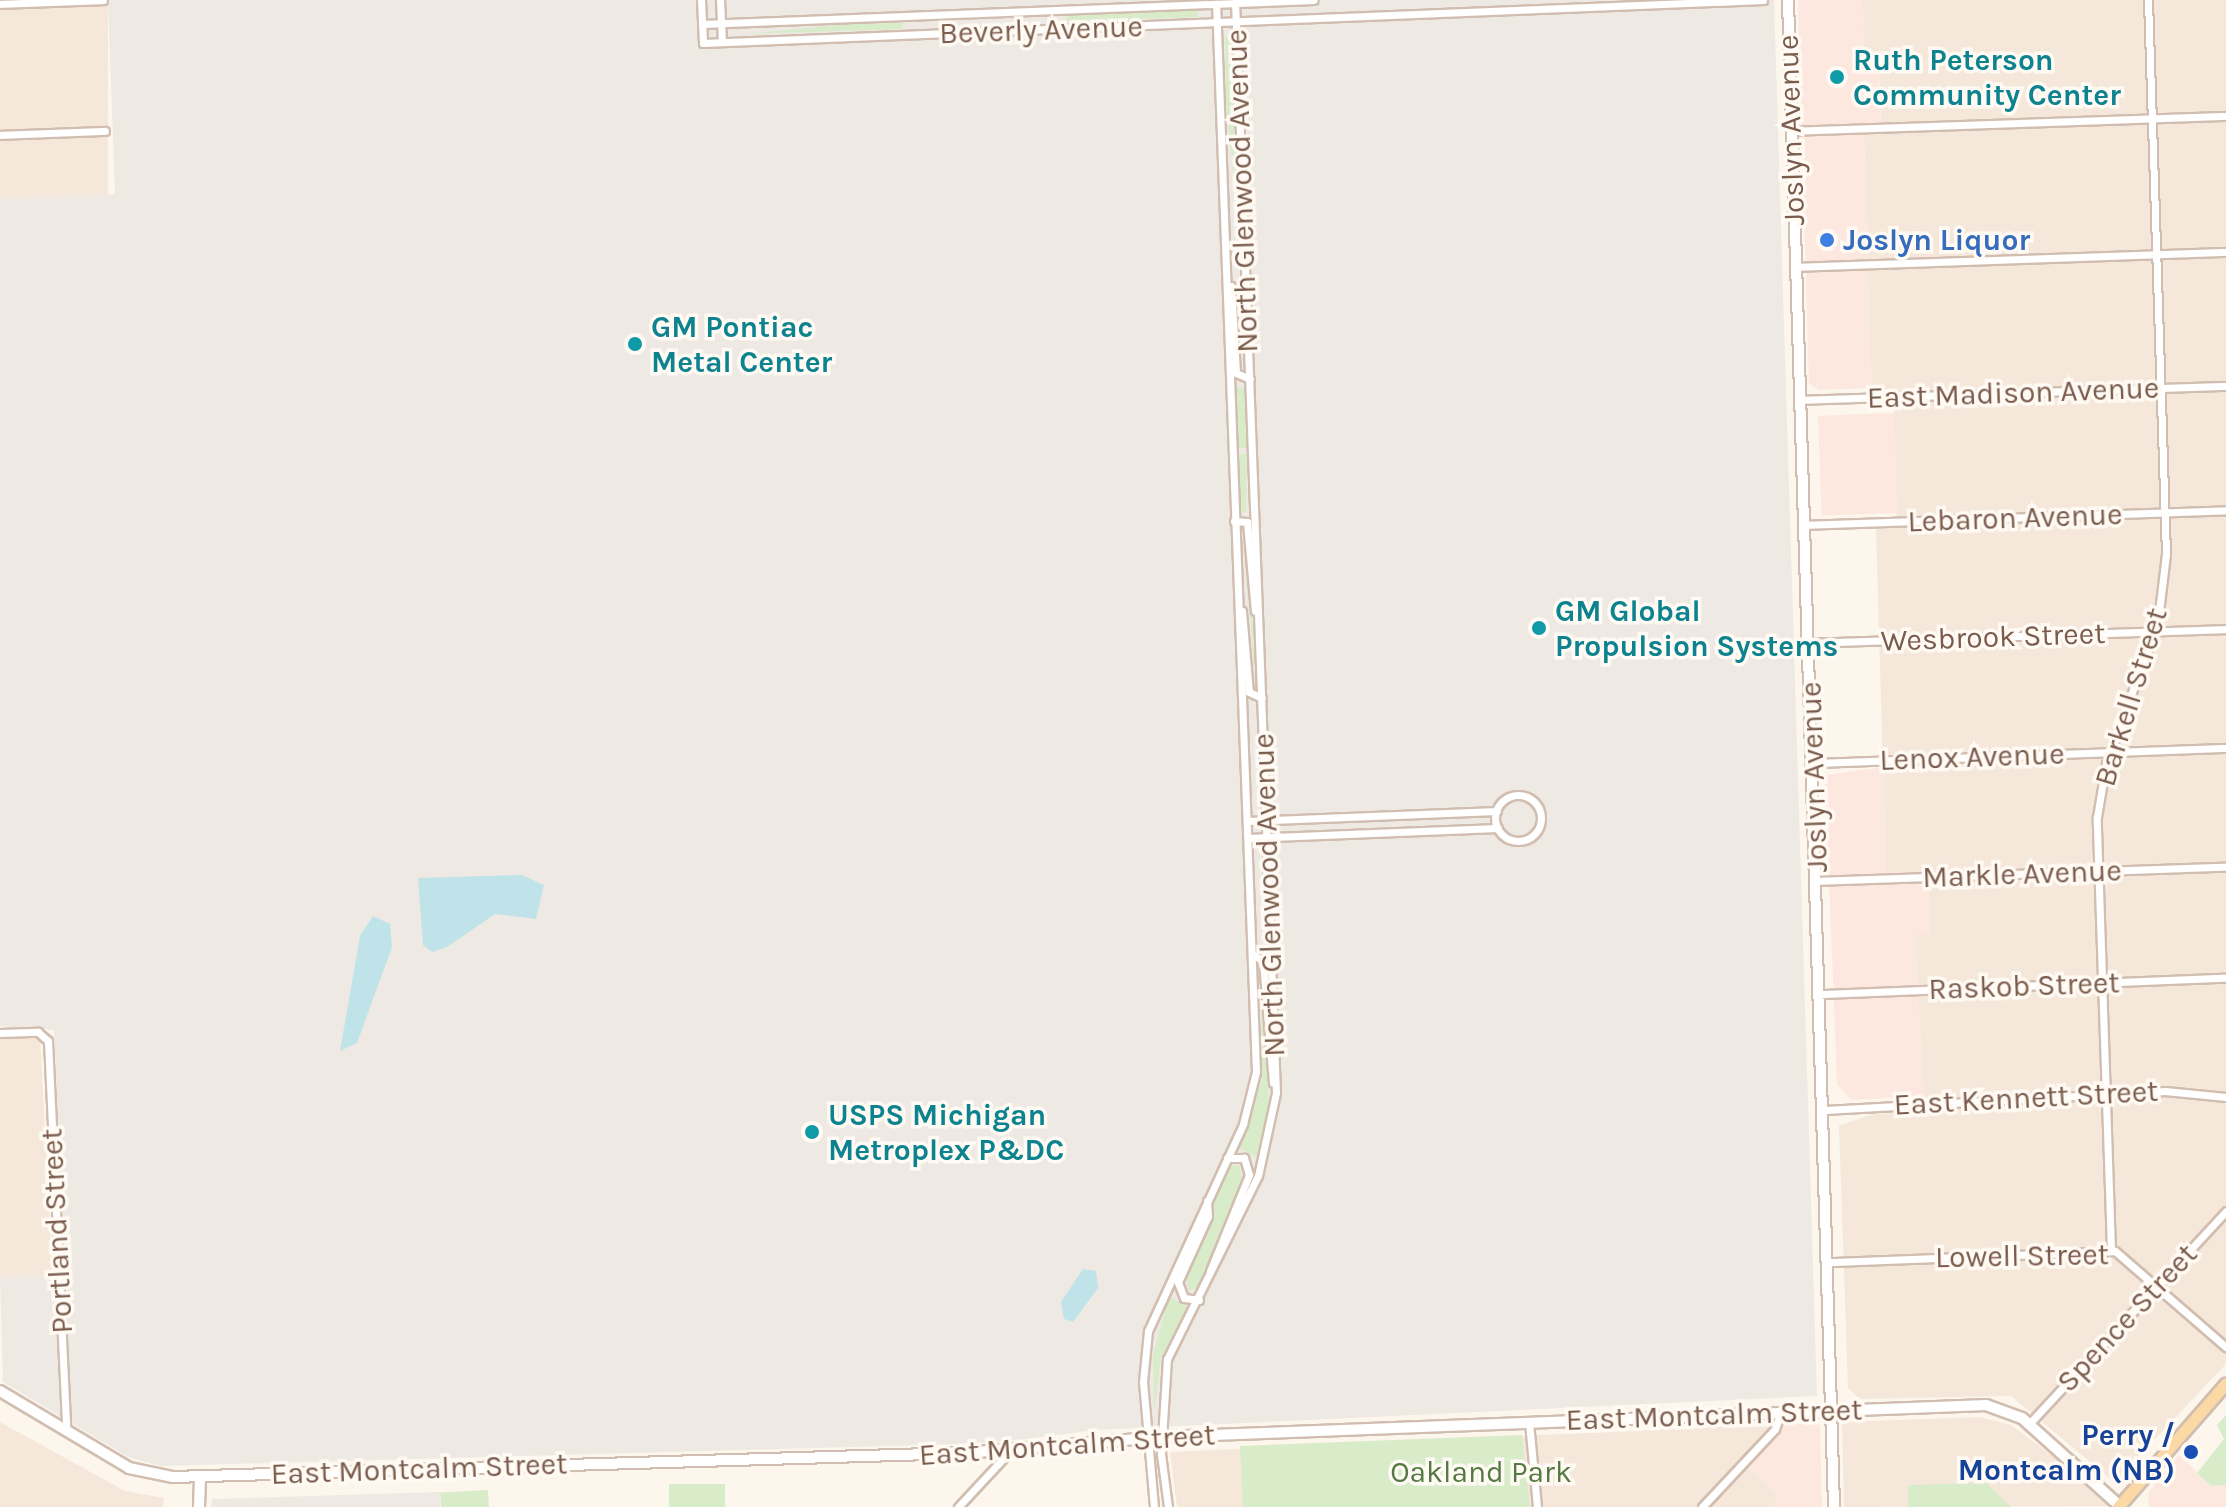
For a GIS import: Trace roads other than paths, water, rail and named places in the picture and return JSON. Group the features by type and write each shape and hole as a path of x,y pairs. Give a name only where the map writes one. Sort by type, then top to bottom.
{"main road":[{"name":"Joslyn Avenue","path":"1788,0 1831,1262 1834,1507"},
{"path":"2119,1507 2226,1383"},
{"name":"East Montcalm Street","path":"0,1391 135,1470 200,1476 1010,1451 1161,1437 1986,1405 2029,1424 2119,1507"},
{"path":"199,1507 200,1476"}],"street":[{"path":"0,4 103,0"},
{"path":"701,0 702,24"},
{"path":"720,0 722,42"},
{"name":"Beverly Avenue","path":"1314,0 702,24 703,43 1763,0"},
{"name":"Barkell Street","path":"2111,1250 2097,809 2110,752 2155,632 2165,512 2148,0"},
{"name":"North Glenwood Avenue","path":"1168,1507 1161,1437 1167,1359 1207,1285 1264,1160 1276,1093 1235,3"},
{"name":"North Glenwood Avenue","path":"1154,1507 1146,1438 1148,1331 1227,1158 1255,1083 1216,4"},
{"path":"1791,131 2226,116"},
{"path":"0,135 105,131"},
{"path":"1796,267 2226,252"},
{"name":"North Glenwood Avenue","path":"1227,272 1236,305 1236,373 1250,379"},
{"name":"East Madison Avenue","path":"1800,400 2226,386"},
{"name":"Lebaron Avenue","path":"1804,525 2226,510"},
{"name":"North Glenwood Avenue","path":"1234,521 1247,522 1259,625"},
{"name":"North Glenwood Avenue","path":"1239,597 1249,692 1262,698"},
{"name":"Wesbrook Street","path":"1809,643 2226,629"},
{"name":"Lenox Avenue","path":"1813,763 2226,748"},
{"path":"1247,821 1497,811 1523,796 1541,818 1523,841 1498,828 1248,838"},
{"path":"1497,811 1498,828"},
{"name":"Markle Avenue","path":"1817,881 2226,867"},
{"name":"North Glenwood Avenue","path":"1252,954 1263,961 1276,1093"},
{"name":"Raskob Street","path":"1821,994 2226,978"},
{"name":"Portland Street","path":"0,1033 44,1035 66,1428"},
{"name":"East Kennett Street","path":"1825,1110 2105,1094 2226,1097"},
{"name":"North Glenwood Avenue","path":"1207,1285 1249,1175 1247,1161 1227,1158"},
{"name":"North Glenwood Avenue","path":"1199,1300 1184,1298 1178,1282 1208,1216 1207,1199"},
{"name":"Spence Street","path":"2029,1424 2226,1211"},
{"name":"Lowell Street","path":"1831,1262 2111,1250 2158,1285 2226,1347"},
{"path":"1702,1507 1775,1429 1781,1412"},
{"path":"1529,1422 1537,1507"},
{"path":"958,1507 1010,1451"}],"water":[{"path":"522,875 544,885 536,919 495,914 447,947 432,952 423,945 418,878"},
{"path":"373,916 390,924 392,947 357,1043 340,1051 360,936"},
{"path":"1083,1269 1096,1271 1098,1288 1073,1322 1064,1319 1061,1302"}],"place":[{"name":"Ruth Peterson Community Center","path":"1837,77"},
{"name":"Joslyn Liquor","path":"1827,240"},
{"name":"GM Pontiac Metal Center","path":"635,344"},
{"name":"GM Global Propulsion Systems","path":"1539,628"},
{"name":"USPS Michigan Metroplex P&DC","path":"812,1132"},
{"name":"Perry / Montcalm (NB)","path":"2191,1452"}],"park label":[{"name":"Oakland Park","path":"1481,1472"}]}
